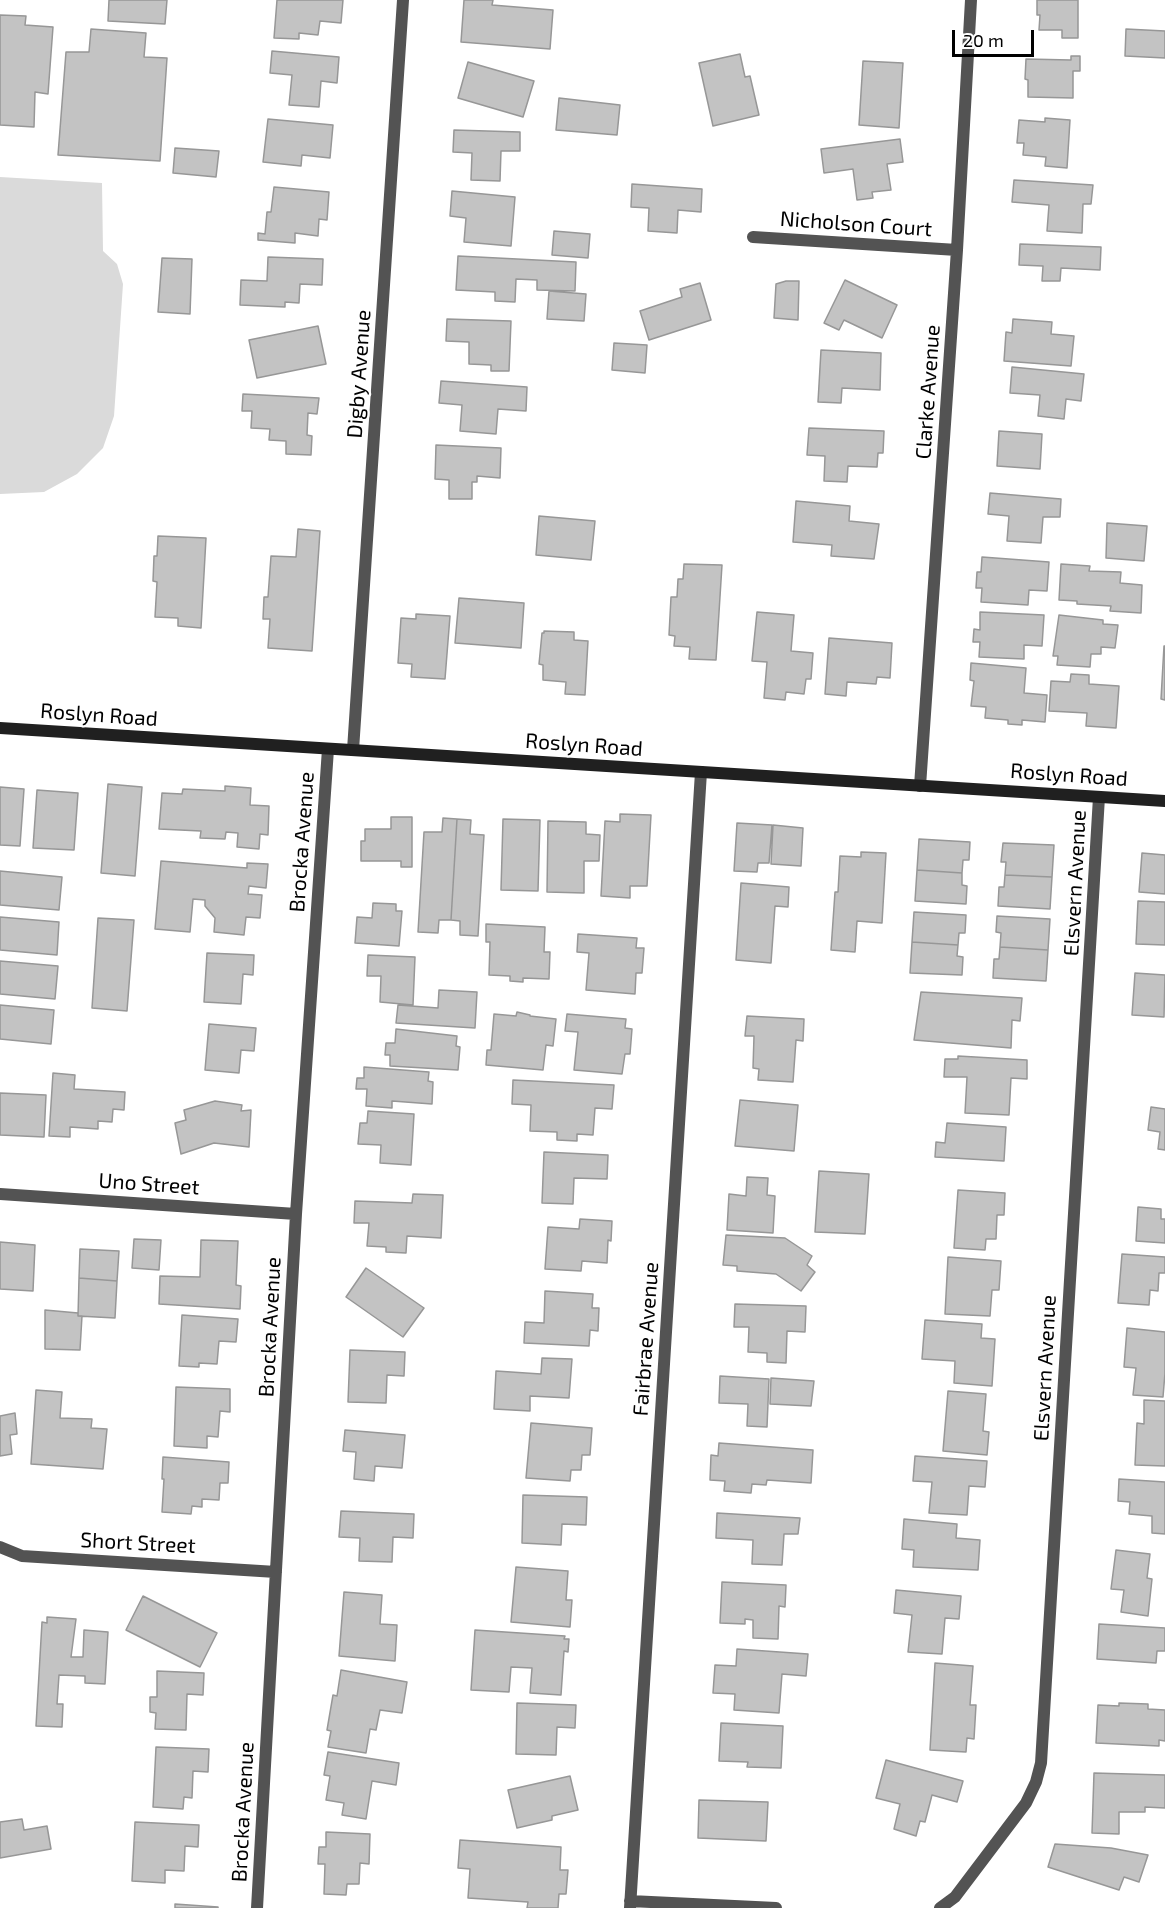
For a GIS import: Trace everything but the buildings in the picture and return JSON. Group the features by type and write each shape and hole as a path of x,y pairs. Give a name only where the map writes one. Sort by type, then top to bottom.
{"street":[{"name":"Digby Avenue","path":"353,750 403,0"},
{"name":"Clarke Avenue","path":"920,786 957,250 970,0"},
{"name":"Nicholson Court","path":"753,237 957,250"},
{"name":"Roslyn Road","path":"0,728 1165,801"},
{"name":"Brocka Avenue","path":"257,1908 296,1214 328,749"},
{"name":"Fairbrae Avenue","path":"630,1904 701,772"},
{"name":"Elsvern Avenue","path":"940,1908 955,1897 1026,1803 1036,1782 1041,1763 1099,797"},
{"name":"Uno Street","path":"0,1194 296,1214"},
{"name":"Short Street","path":"0,1547 22,1556 276,1572"},
{"path":"630,1904 776,1908"}],"shaded area":[{"path":"0,177 102,183 103,251 117,264 123,284 114,416 103,448 77,474 44,492 0,494"}]}
